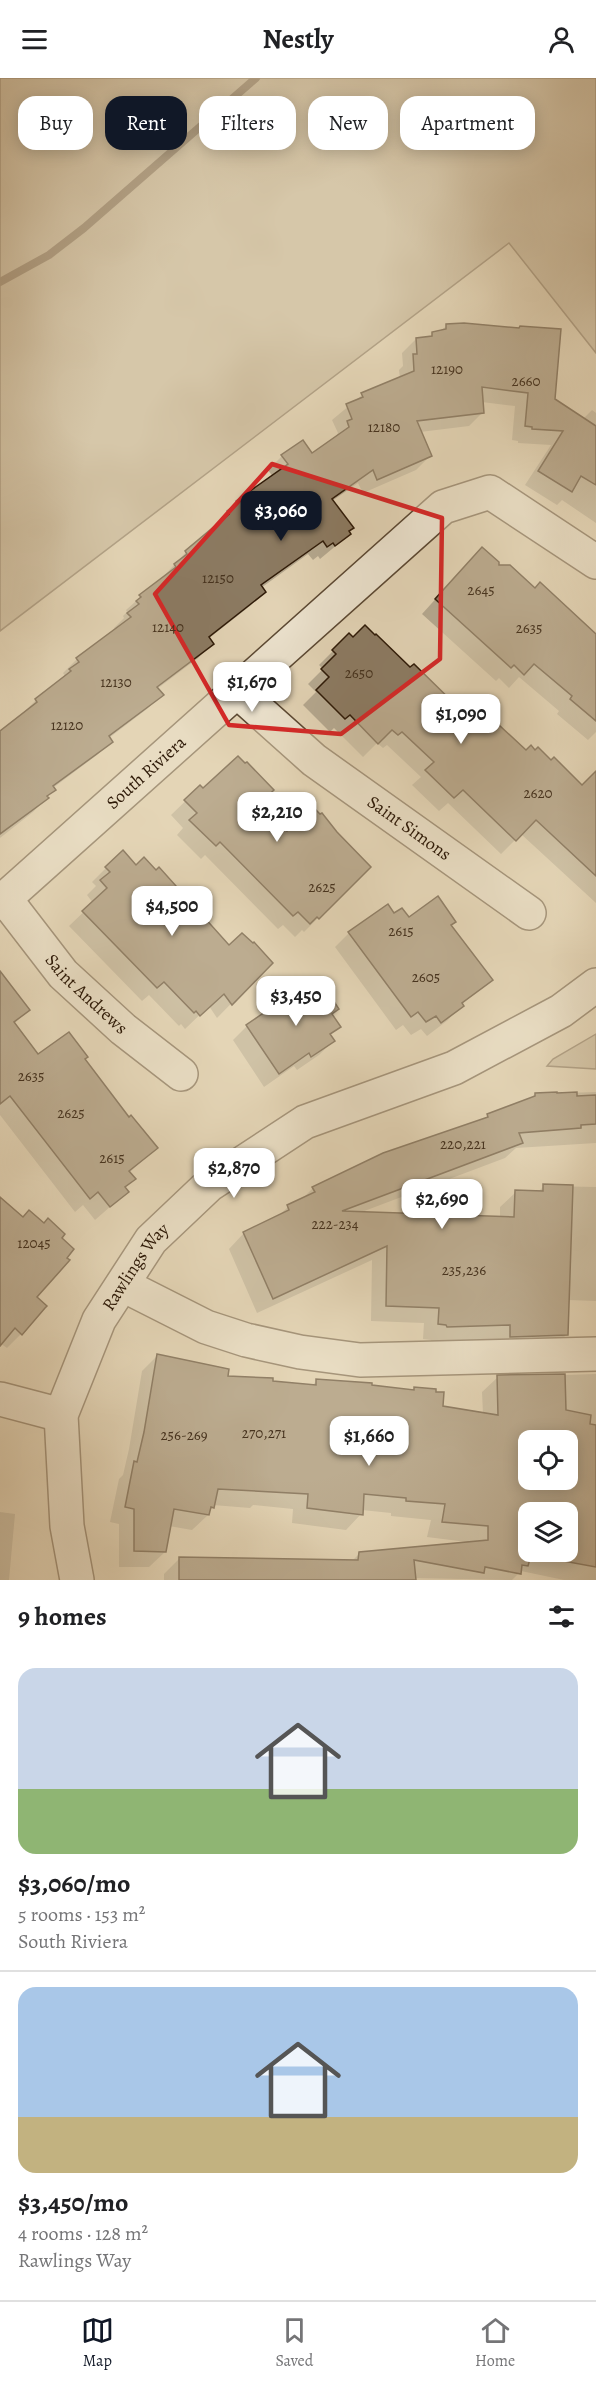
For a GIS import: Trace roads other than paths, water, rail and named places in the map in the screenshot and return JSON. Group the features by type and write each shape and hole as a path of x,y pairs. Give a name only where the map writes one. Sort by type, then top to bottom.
{"street":[{"name":"South Riviera","path":"3,902 444,507 490,492 596,562"},
{"name":"Saint Simons","path":"238,692 314,760 529,913"},
{"name":"Saint Andrews","path":"3,902 63,974 123,1029 182,1074"},
{"name":"Rawlings Way","path":"78,1580 67,1526 61,1415 99,1320 151,1240 209,1185 305,1122 453,1068 561,1011 596,986"},
{"path":"123,1285 206,1327 246,1340 300,1352 360,1360 596,1354"},
{"path":"0,1399 61,1415"}],"waterway":[{"path":"0,282 49,255 84,228 256,78"}]}
